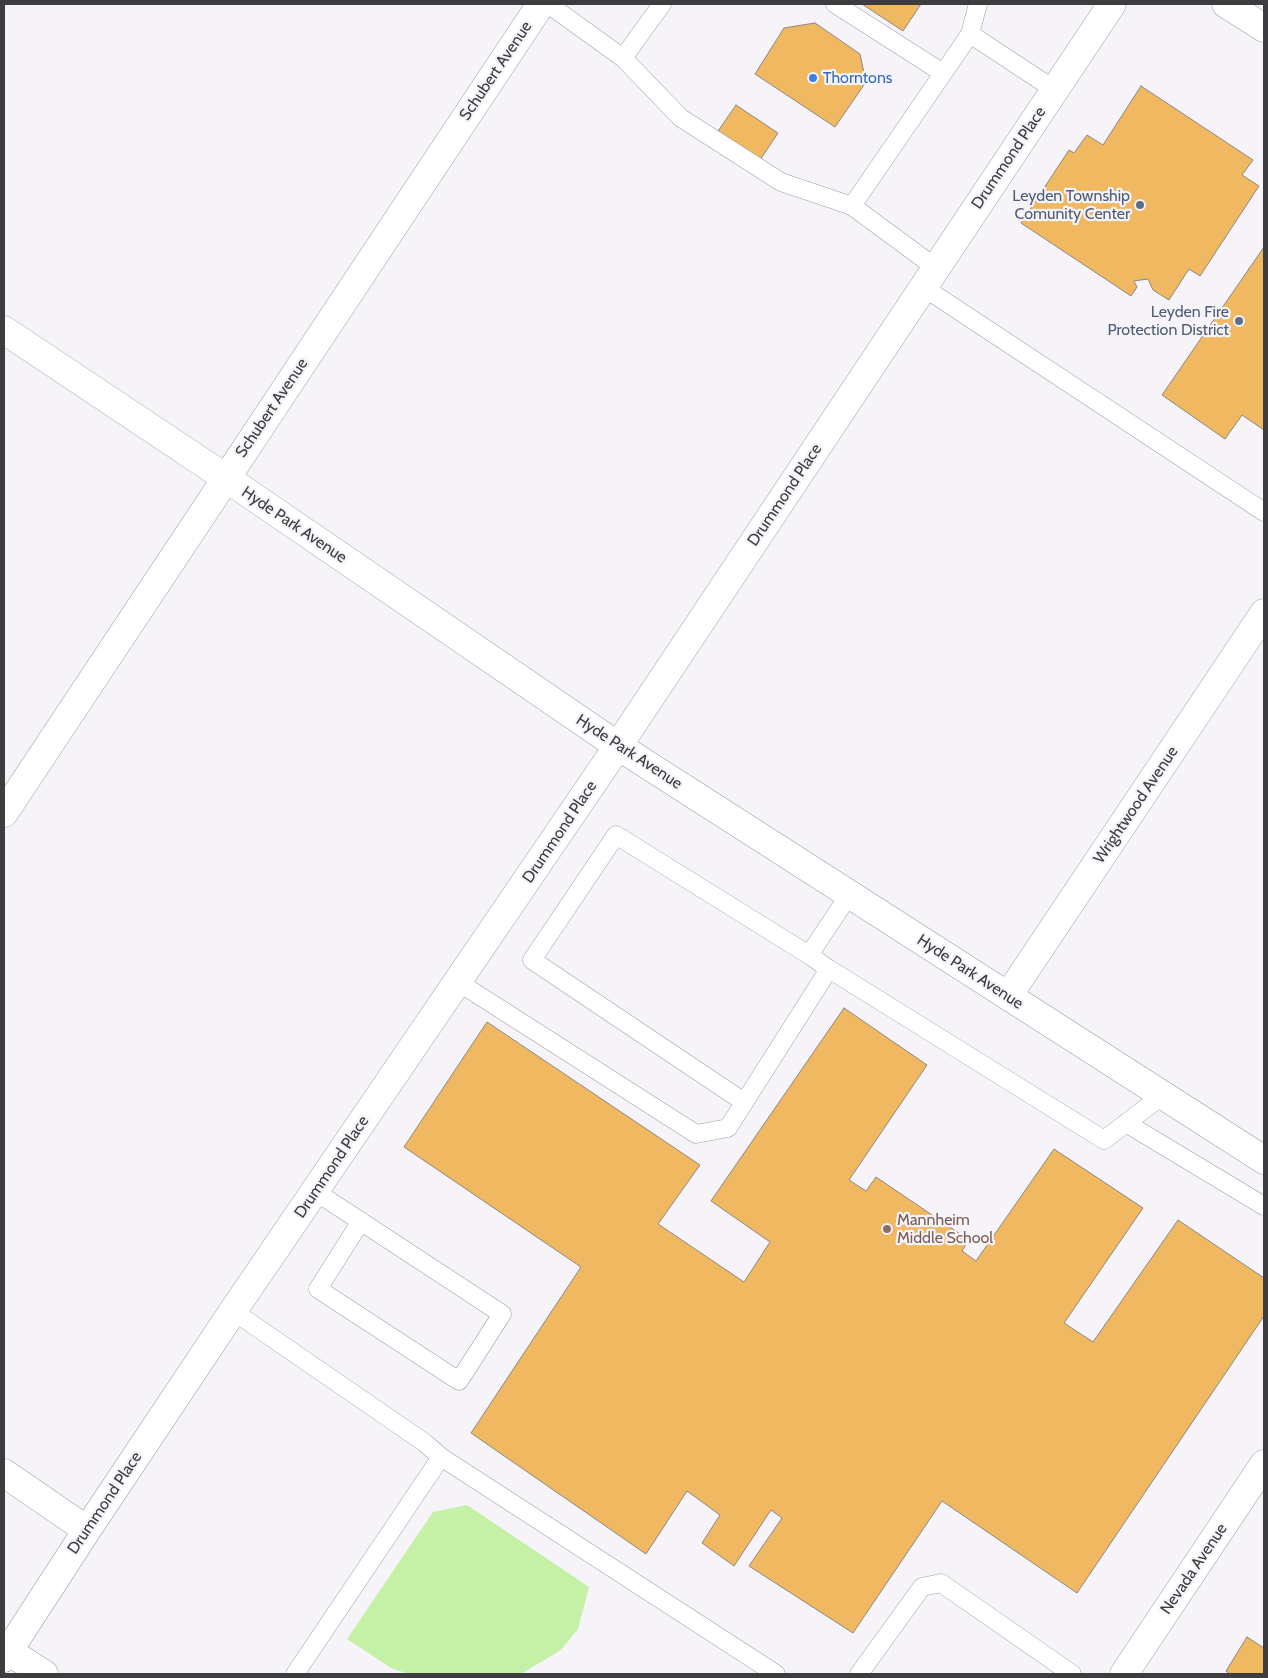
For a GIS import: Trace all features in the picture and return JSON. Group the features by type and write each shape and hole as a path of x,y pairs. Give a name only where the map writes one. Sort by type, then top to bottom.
{"street":[{"name":"Schubert Avenue","path":"4,813 541,4"},
{"name":"Drummond Place","path":"6,1654 233,1312 618,746 1112,4"},
{"name":"Hyde Park Avenue","path":"4,330 226,478 618,746 1264,1160"},
{"name":"Wrightwood Avenue","path":"1008,996 1264,613"},
{"name":"Nevada Avenue","path":"1124,1674 1264,1464"},
{"path":"4,1473 87,1530"},
{"path":"6,1654 44,1674"}],"lane":[{"path":"548,4 623,58 681,118 781,182 852,206 930,278 1264,512"},
{"path":"623,58 662,4"},
{"path":"835,4 943,74"},
{"path":"852,206 970,34 978,4"},
{"path":"970,34 1055,90"},
{"path":"744,1102 532,960 616,835 1104,1140 1163,1095"},
{"path":"809,956 849,895"},
{"path":"458,982 696,1134 728,1128 829,969"},
{"path":"1126,1123 1264,1206"},
{"path":"316,1192 361,1221 502,1314 459,1381 318,1289 361,1221"},
{"path":"233,1312 425,1443 441,1457 776,1674"},
{"path":"294,1674 441,1457"},
{"path":"859,1674 922,1587 941,1583 1072,1674"}],"green space":[{"path":"467,1505 589,1587 578,1629 561,1650 521,1674 409,1674 391,1668 347,1639 433,1512"}],"building":[{"name":"Thorntons","path":"862,4 921,4 903,31"},
{"name":"Thorntons","path":"815,23 860,54 866,82 835,127 755,74 784,28"},
{"name":"Leyden Township Comunity Center","path":"1141,86 1253,160 1242,175 1259,186 1200,276 1189,269 1169,300 1153,290 1148,279 1134,281 1137,287 1131,296 1021,223 1069,150 1074,153 1087,135 1103,145"},
{"path":"736,105 778,133 758,163 716,134"},
{"name":"Leyden Fire Protection District","path":"1264,247 1264,430 1242,415 1225,439 1162,395"},
{"path":"844,1008 927,1065 849,1180 866,1191 876,1177 969,1240 962,1251 976,1261 1054,1149 1143,1208 1064,1323 1093,1342 1178,1220 1264,1278 1264,1316 1077,1593 942,1501 853,1633 749,1566 782,1518 771,1510 734,1566 702,1543 720,1515 687,1491 646,1554 471,1433 581,1267 404,1147 487,1022 700,1165 658,1224 744,1282 770,1242 711,1201"},
{"path":"1247,1637 1264,1648 1264,1674 1230,1674 1226,1671"}],"place":[{"name":"Thorntons","path":"813,78"},
{"name":"Leyden Township Comunity Center","path":"1140,205"},
{"name":"Leyden Fire Protection District","path":"1239,321"},
{"name":"Mannheim Middle School","path":"887,1229"}]}
